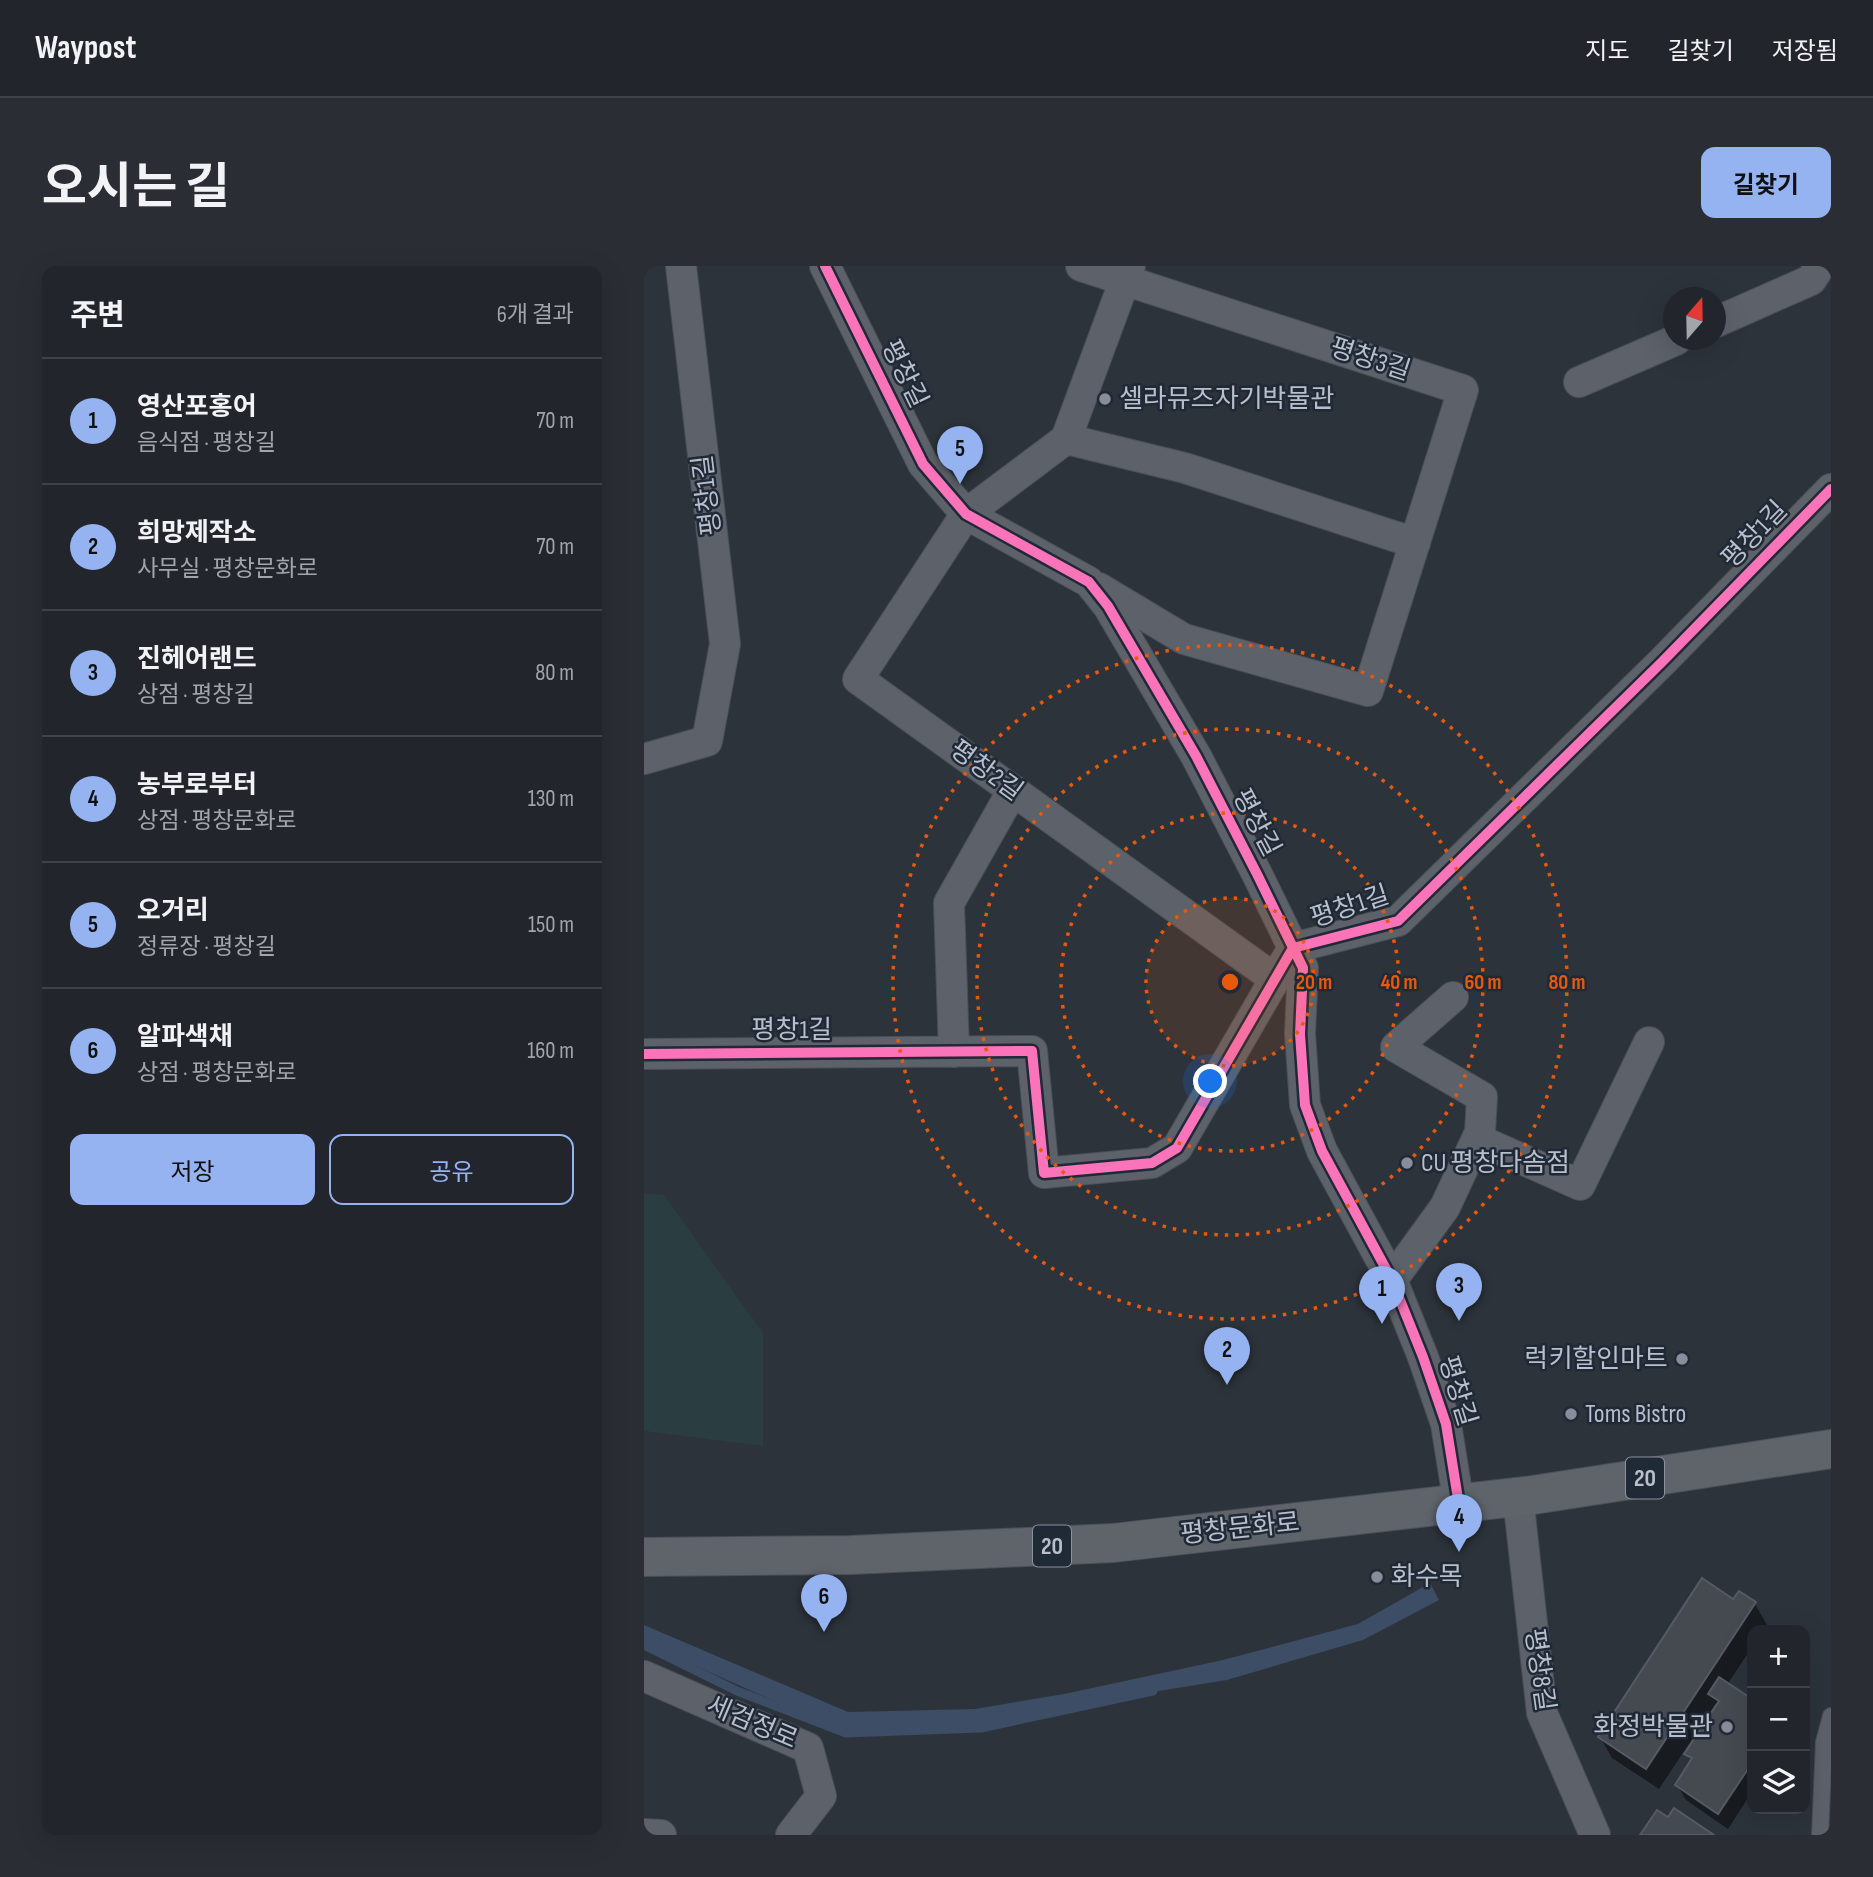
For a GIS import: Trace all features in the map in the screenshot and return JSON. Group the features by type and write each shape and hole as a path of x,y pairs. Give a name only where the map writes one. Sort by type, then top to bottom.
{"main road":[{"name":"평창문화로","path":"644,1557 851,1555 1113,1543 1459,1505 1831,1449"}],"street":[{"name":"평창1길","path":"644,759 707,741 725,644 681,266"},
{"name":"평창길","path":"825,266 923,464 966,514 1089,582 1108,606 1196,756 1303,968 1300,1034 1305,1104 1322,1151 1392,1280 1423,1357 1446,1424 1459,1505"},
{"name":"평창3길","path":"1081,266 1127,273 1463,390 1368,691 1184,639 1089,582"},
{"path":"1726,318 1811,280 1820,266"},
{"path":"966,514 1066,439 1127,273"},
{"path":"1579,382 1663,346"},
{"path":"1066,439 1185,468 1415,542"},
{"name":"평창1길","path":"644,1054 1031,1051 1044,1173 1152,1163 1177,1147 1293,948 1398,921 1662,662 1831,489"},
{"name":"평창2길","path":"966,514 858,679 1275,979"},
{"path":"954,1052 948,903 1013,790"},
{"path":"1392,1280 1445,1207 1480,1132 1482,1097 1396,1047 1453,997"},
{"path":"1477,1139 1580,1185 1649,1042"},
{"name":"평창8길","path":"1518,1497 1542,1713 1595,1835"},
{"name":"세검정로","path":"644,1676 808,1748 821,1796 791,1835"},
{"path":"644,1834 661,1835"}],"lane":[{"path":"1820,1835 1824,1742 1831,1716"}],"green space":[{"path":"644,1193 664,1195 763,1333 763,1446 644,1431"}],"water":[{"path":"1430,1583 1439,1600 1363,1640 1227,1680 1146,1693 981,1728 846,1733 644,1643 644,1625 848,1712 975,1709 1064,1694 1223,1660 1358,1624"}],"building":[{"path":"1702,1578 1733,1599 1739,1591 1756,1602 1646,1769 1598,1737"},
{"name":"화정박물관","path":"1719,1677 1747,1696 1747,1770 1718,1814 1675,1785 1692,1758 1684,1754 1719,1701 1708,1694"},
{"path":"1674,1808 1714,1835 1640,1835 1657,1810 1668,1817"}],"waterway":[{"path":"644,1645 737,1691 846,1733 981,1728 1153,1691"}],"cycle path":[{"path":"825,266 923,464 966,514 1089,582 1108,606 1196,756 1257,874 1303,968 1300,1034 1305,1105 1322,1151 1392,1280 1423,1357 1446,1424 1459,1505"},
{"path":"644,1054 1032,1051 1044,1173 1152,1163 1177,1148 1293,948 1398,921 1662,662 1831,489"}],"place":[{"name":"셀라뮤즈자기박물관","path":"1105,399"},
{"name":"오거리","path":"960,484"},
{"name":"CU 평창다솜점","path":"1407,1163"},
{"name":"진헤어랜드","path":"1459,1321"},
{"name":"영산포홍어","path":"1382,1324"},
{"name":"럭키할인마트","path":"1682,1359"},
{"name":"희망제작소","path":"1227,1385"},
{"name":"Toms Bistro","path":"1571,1414"},
{"name":"농부로부터","path":"1459,1552"},
{"name":"화수목","path":"1377,1577"},
{"name":"알파색채","path":"824,1632"},
{"name":"화정박물관","path":"1727,1727"}]}
